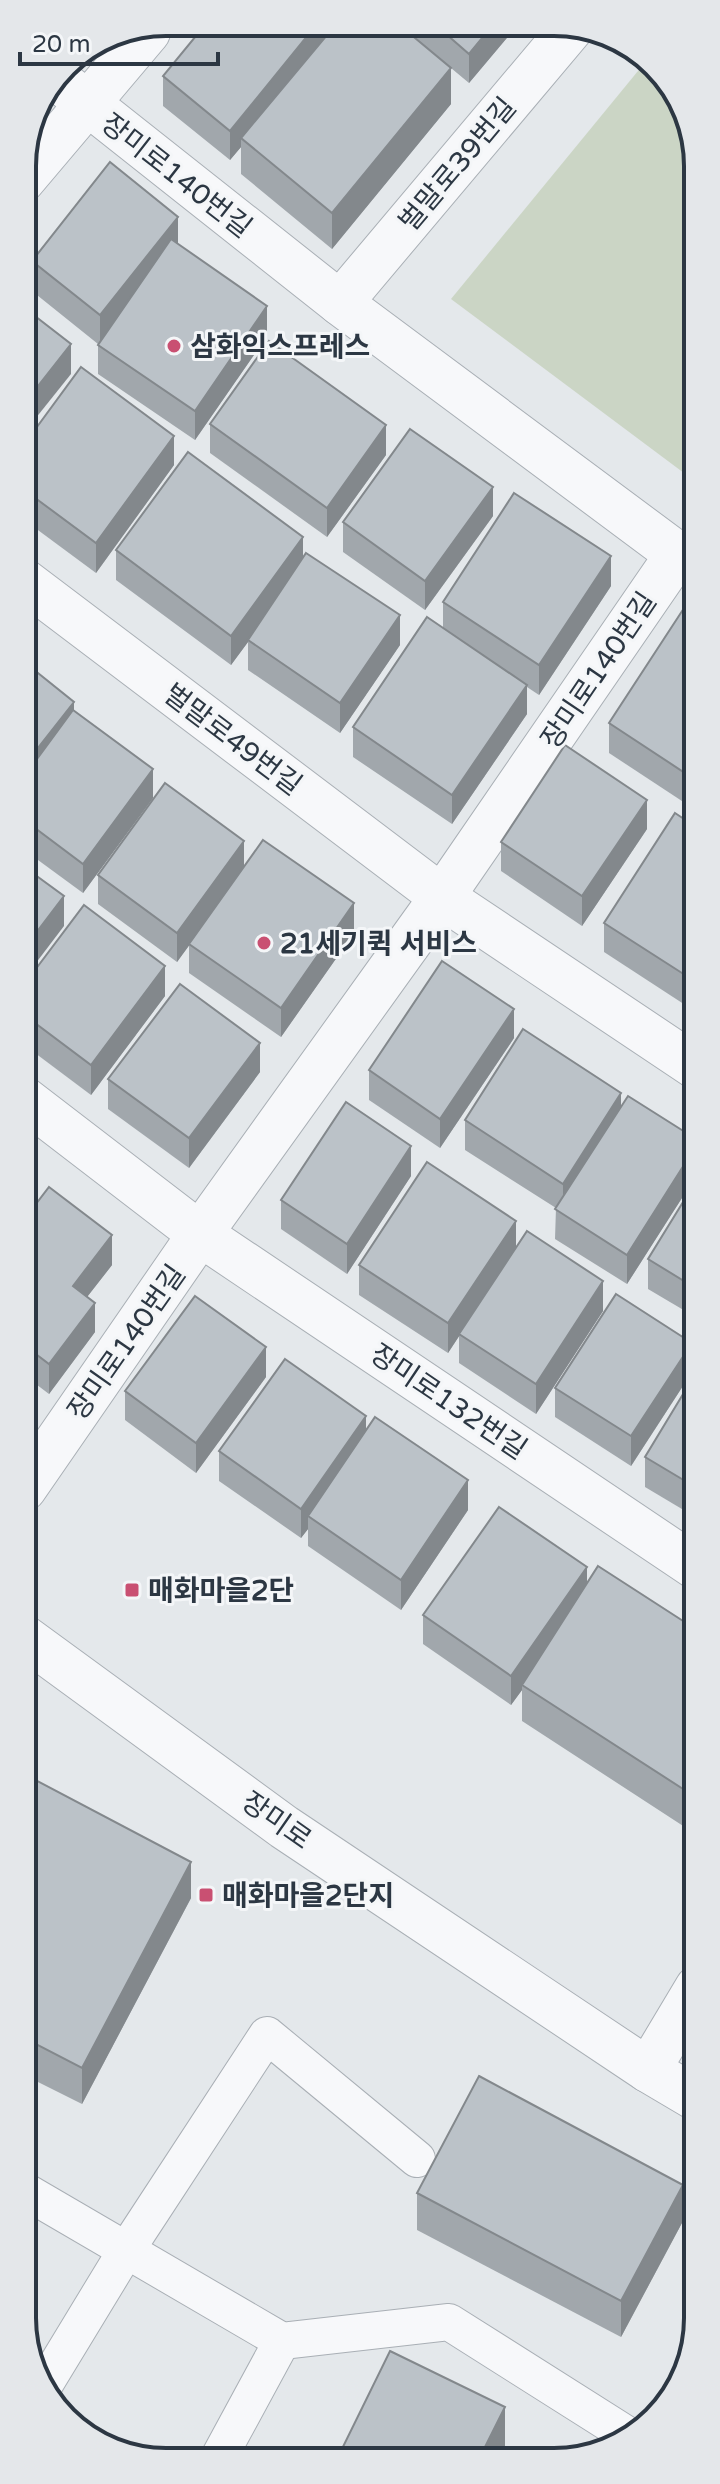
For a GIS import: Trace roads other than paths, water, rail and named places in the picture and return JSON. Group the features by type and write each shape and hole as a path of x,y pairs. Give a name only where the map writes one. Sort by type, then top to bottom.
{"street":[{"name":"벌말로39번길","path":"340,303 564,37"},
{"path":"36,156 72,92 140,38"},
{"name":"장미로140번길","path":"72,92 340,303 684,560"},
{"name":"장미로140번길","path":"36,1472 200,1234 684,564"},
{"name":"벌말로49번길","path":"36,590 442,897 684,1059"},
{"name":"장미로140번길","path":"36,1108 200,1234"},
{"name":"장미로132번길","path":"200,1234 684,1559"},
{"name":"장미로","path":"36,1646 284,1827 684,2091"},
{"path":"648,2070 684,2010"}],"lane":[{"path":"50,2376 127,2249 267,2035 417,2159"},
{"path":"36,2197 282,2341 449,2322 620,2430"},
{"path":"224,2448 282,2341"}],"place":[{"name":"삼화익스프레스","path":"174,346"},
{"name":"21세기퀵 서비스","path":"264,943"},
{"name":"매화마을2단","path":"132,1590"},
{"name":"매화마을2단지","path":"206,1895"}]}
